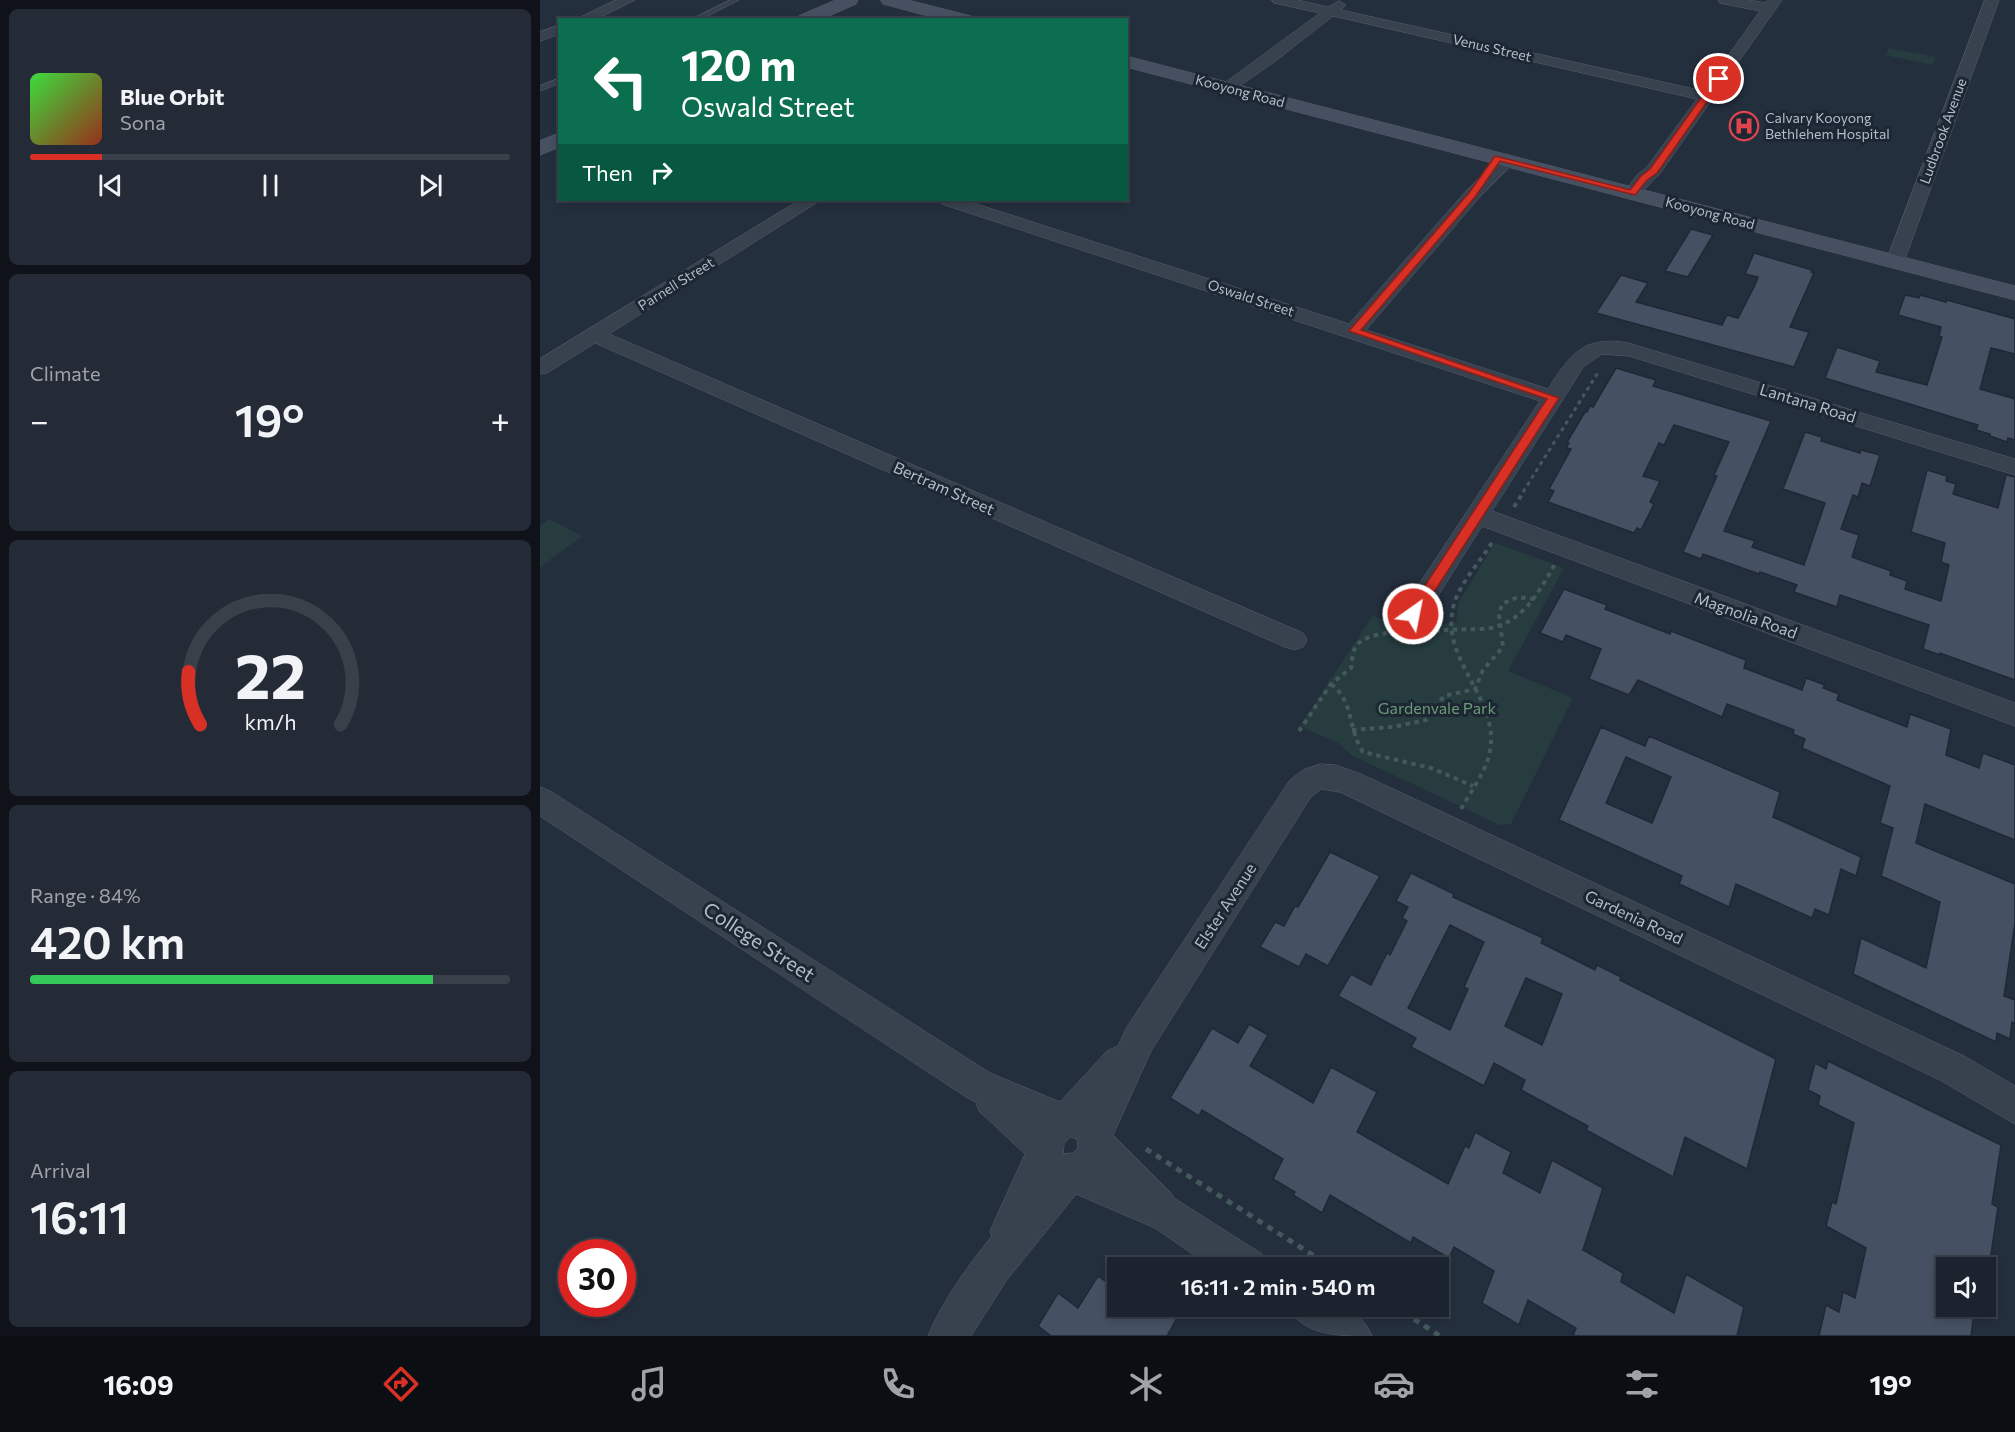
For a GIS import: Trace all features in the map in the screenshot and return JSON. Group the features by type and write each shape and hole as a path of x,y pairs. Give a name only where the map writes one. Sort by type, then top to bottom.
{"street":[{"path":"587,18 628,0"},
{"path":"823,11 838,0"},
{"path":"810,18 850,0"},
{"path":"889,0 957,18"},
{"path":"938,13 963,0"},
{"name":"Venus Street","path":"1279,0 1706,96"},
{"path":"1232,89 1255,75 1268,60 1345,0"},
{"path":"1725,0 1772,4"},
{"name":"Ludbrook Avenue","path":"1895,262 1992,0"},
{"path":"1638,194 1772,4"},
{"path":"540,37 558,30"},
{"name":"Kooyong Road","path":"1128,62 2015,293"},
{"path":"540,149 558,140"},
{"path":"1354,331 1502,159"},
{"name":"Parnell Street","path":"540,368 810,201"},
{"name":"Oswald Street","path":"951,201 1553,398"},
{"name":"Bertram Street","path":"594,335 1294,640"},
{"name":"Lantana Road","path":"1601,356 1614,346 1636,351 2015,467"},
{"path":"1415,628 1477,515 1583,354 1601,356"},
{"name":"Magnolia Road","path":"1477,515 2015,715"},
{"name":"Gardenia Road","path":"1314,777 1324,775 1334,777 1358,787 1952,1068 2015,1106"},
{"name":"Elster Avenue","path":"948,1336 1300,789 1314,777"},
{"name":"College Street","path":"540,800 978,1085 1231,1257"},
{"name":"Gardenia Road","path":"1952,1068 2015,1089"},
{"path":"1324,1317 1352,1336"}],"lane":[{"path":"697,18 736,0"},
{"path":"540,89 558,81"}],"path":[{"path":"1509,516 1601,356"},
{"path":"1459,813 1490,752 1491,727 1486,707 1455,654 1452,627 1454,603 1498,533"},
{"path":"1299,731 1331,684 1351,668 1354,649 1358,642 1368,640 1378,632 1389,630 1503,627 1527,609 1555,564"},
{"path":"1475,689 1483,669 1497,657 1503,647 1503,627 1499,619 1499,609 1504,601 1525,596 1534,599"},
{"path":"1331,684 1340,689 1347,700 1355,743 1363,752 1431,768 1473,786"},
{"path":"1352,730 1393,727 1426,720 1444,696 1475,689"},
{"path":"1139,1144 1316,1257"},
{"path":"1411,1317 1440,1336"}],"green space":[{"path":"1889,48 1936,57 1933,65 1885,55"},
{"path":"549,519 582,536 540,567 540,526"},
{"name":"Gardenvale Park","path":"1495,543 1564,568 1508,671 1573,698 1511,824 1500,825 1353,756 1338,743 1300,726 1373,615 1413,630 1456,623 1458,603"}],"building":[{"path":"1691,229 1713,235 1688,277 1665,271"},
{"path":"1754,253 1812,270 1811,272 1814,273 1790,327 1809,332 1794,367 1596,313 1621,275 1648,283 1636,302 1722,325 1727,315 1738,318 1755,285 1758,277 1745,274"},
{"path":"1905,295 1919,298 1920,295 1946,302 1947,300 2015,319 2015,354 1991,348 1980,389 2015,399 2015,440 2008,438 2007,442 1976,430 1978,425 1825,378 1837,347 1880,361 1876,372 1927,385 1942,337 1939,336 1941,327 1898,315"},
{"path":"1616,368 1656,380 1653,386 1771,421 1724,531 1755,541 1752,547 1804,565 1825,503 1783,489 1805,432 1822,437 1821,441 1860,453 1861,450 1880,455 1870,486 1862,483 1858,497 1853,495 1841,529 1859,535 1852,557 1891,571 1890,575 1907,581 1905,589 1941,601 1949,565 1941,562 1945,543 1911,532 1927,470 1947,476 1946,481 1956,484 1953,494 1998,508 2006,475 2015,477 2015,680 1923,649 1929,625 1840,595 1837,607 1794,592 1797,585 1703,554 1701,559 1683,552 1717,476 1714,475 1729,442 1674,425 1664,445 1659,443 1643,476 1660,481 1650,502 1654,504 1641,530 1637,528 1634,533 1548,502 1554,491 1549,489 1571,449 1566,448 1569,443 1567,442 1585,412 1590,406 1593,407"},
{"path":"1564,589 1607,605 1605,609 1746,660 1744,668 1802,690 1806,678 1825,685 1823,688 1839,694 1837,700 1907,727 1910,714 1951,729 1946,755 1979,768 1983,753 2015,765 2015,840 1925,804 1916,843 2015,884 2015,923 2004,996 2015,1000 2015,1024 2012,1022 2010,1039 1997,1033 1996,1042 1853,974 1861,938 1926,968 1940,902 1881,876 1893,828 1880,823 1890,786 1802,748 1805,739 1793,734 1794,730 1727,704 1722,717 1638,680 1629,695 1589,679 1601,649 1566,635 1563,642 1540,633"},
{"path":"1601,727 1645,746 1649,736 1780,792 1773,817 1861,857 1856,876 1841,869 1829,915 1815,909 1812,918 1736,884 1729,907 1679,884 1682,876 1559,820","holes":["1626,757 1671,777 1652,823 1606,803"]},
{"path":"1330,852 1380,876 1328,966 1306,954 1299,967 1260,947 1275,922 1284,926 1295,906 1298,907"},
{"path":"1411,873 1454,894 1453,897 1543,938 1541,943 1595,970 1597,965 1621,977 1620,980 1776,1059 1747,1169 1685,1137 1673,1177 1586,1130 1588,1126 1521,1090 1525,1080 1494,1063 1484,1086 1411,1047 1416,1038 1338,996 1351,974 1371,985 1387,953 1390,955 1407,921 1402,918 1408,907 1396,901","holes":["1450,925 1484,942 1464,987 1468,989 1450,1030 1408,1008","1526,978 1562,994 1542,1045 1505,1026"]},
{"path":"1249,1024 1268,1035 1250,1066 1313,1103 1331,1067 1377,1092 1357,1132 1448,1184 1465,1146 1469,1148 1475,1132 1511,1152 1503,1173 1540,1193 1552,1160 1603,1188 1583,1250 1623,1273 1621,1282 1674,1313 1686,1274 1744,1307 1737,1336 1573,1336 1576,1328 1528,1300 1519,1325 1482,1303 1494,1271 1454,1247 1449,1258 1413,1237 1411,1243 1330,1195 1322,1213 1293,1195 1295,1192 1273,1179 1283,1159 1202,1110 1199,1116 1170,1098 1212,1028 1238,1043"},
{"path":"1828,1061 2001,1145 1992,1204 1998,1207 1991,1257 1936,1257 1936,1317 1974,1317 1971,1336 1819,1336 1826,1305 1839,1312 1843,1292 1855,1298 1866,1248 1826,1226 1832,1202 1836,1204 1854,1123 1818,1105 1820,1096 1808,1090 1815,1063 1826,1069"},
{"path":"1098,1276 1107,1282 1107,1317 1177,1317 1167,1336 1051,1336 1038,1326 1058,1293 1078,1308"}],"place":[{"name":"Calvary Kooyong Bethlehem Hospital","path":"1744,126"}],"route":[{"path":"1413,614 1553,398 1354,331 1472,195 1485,173 1498,158 1632,193 1653,171 1719,79"}]}
